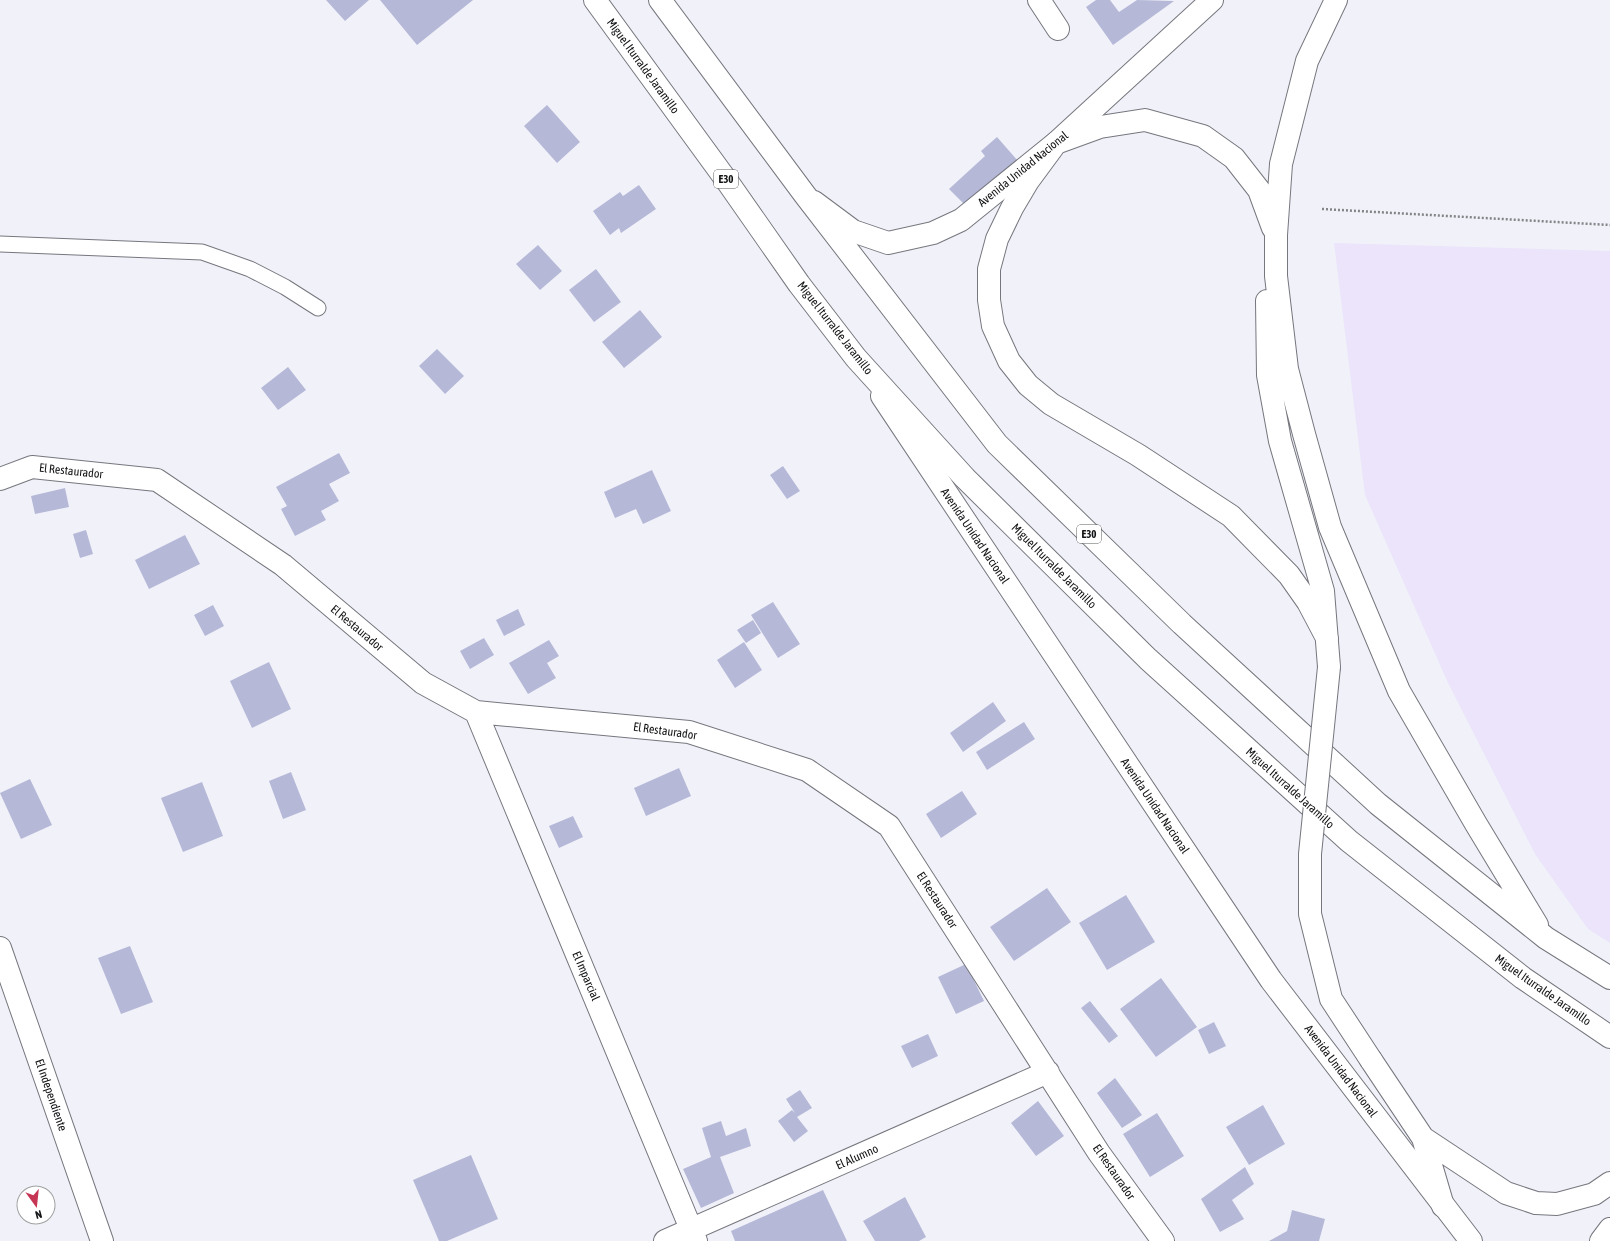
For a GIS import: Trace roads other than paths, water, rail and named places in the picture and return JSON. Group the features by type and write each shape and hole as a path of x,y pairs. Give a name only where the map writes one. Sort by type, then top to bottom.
{"main road":[{"name":"Miguel Iturralde Jaramillo","path":"595,0 727,180 800,284 856,358 966,478 1148,659 1343,836 1523,978 1610,1036"},
{"name":"E30","path":"660,0 805,195 996,444 1182,624 1378,804 1546,938 1610,978"},
{"path":"1039,0 1058,29"},
{"name":"Avenida Unidad Nacional","path":"805,195 853,231 888,243 933,233 961,220 1056,143 1212,0"},
{"path":"1336,0 1307,61 1281,164 1276,235 1276,276 1287,369 1330,527 1399,691 1476,824 1546,938"},
{"path":"1276,235 1259,190 1234,158 1202,136 1145,120 1100,127 1056,143 1028,181 1012,208 997,239 989,269 989,300 993,326 1009,361 1028,385 1050,404 1138,455 1230,516 1289,575 1308,602 1327,638"},
{"path":"1276,276 1266,302 1268,375 1280,442 1323,591 1329,667 1310,854 1310,914 1331,999 1423,1138 1444,1206"},
{"name":"Avenida Unidad Nacional","path":"856,358 1271,980 1471,1241"},
{"name":"El Restaurador","path":"0,479 32,467 157,480 282,565 423,683 476,712 689,732 806,770 889,826 1099,1153 1163,1241"},
{"name":"El Imparcial","path":"476,712 693,1236"},
{"name":"El Independiente","path":"0,948 102,1241"},
{"name":"El Alumno","path":"665,1241 693,1236 1048,1072"},
{"path":"1423,1138 1506,1193 1536,1203 1557,1204 1594,1194 1610,1183"},
{"path":"1601,1241 1610,1229"}],"lane":[{"path":"0,244 202,252 250,269 285,287 318,308"}]}
